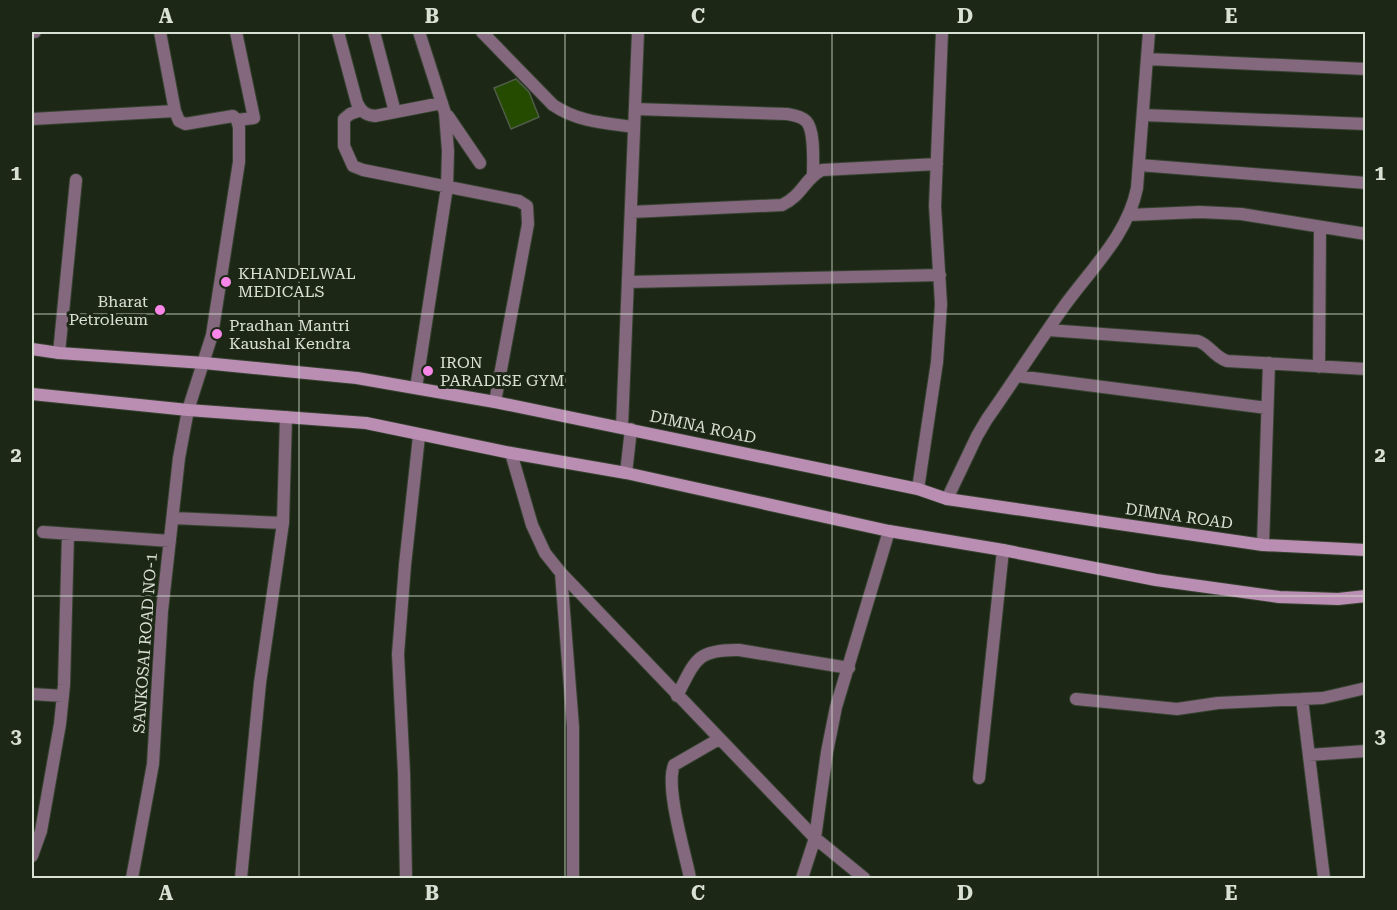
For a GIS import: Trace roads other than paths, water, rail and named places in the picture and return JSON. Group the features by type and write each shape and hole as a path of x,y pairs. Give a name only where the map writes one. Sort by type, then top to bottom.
{"street":[{"path":"160,32 175,111 179,121 185,124 227,116 233,116 237,120 254,118 236,32"},
{"path":"338,32 361,110 367,115 444,108"},
{"path":"374,32 395,112"},
{"path":"416,388 447,187 448,136 444,108 419,32"},
{"path":"482,32 553,105 567,114 582,120 634,128"},
{"path":"626,473 628,282 638,32"},
{"path":"918,489 937,362 941,304 935,206 942,32"},
{"path":"947,499 976,436 1048,330 1113,241 1133,207 1137,188 1149,32"},
{"path":"1147,59 1365,69"},
{"path":"444,108 480,163"},
{"path":"361,110 344,119 344,146 353,166 519,201 527,206 528,224 495,402"},
{"path":"631,212 782,206 800,193 813,174 810,130 806,121 798,116 635,110"},
{"path":"32,119 175,111"},
{"path":"1143,115 1365,124"},
{"name":"SANKOSAI ROAD NO-1","path":"132,879 153,764 162,611 179,458 188,410 212,335 239,162 237,120"},
{"path":"813,174 833,168 937,164"},
{"path":"1139,165 1365,183"},
{"path":"59,353 76,180"},
{"path":"1129,215 1200,212 1241,214 1365,234"},
{"path":"1319,366 1320,227"},
{"path":"628,282 940,275"},
{"path":"1048,330 1198,341 1206,344 1218,358 1227,361 1365,369"},
{"name":"DIMNA ROAD","path":"32,349 357,378 627,428 918,489 947,499 1263,545 1365,550"},
{"path":"1263,545 1269,363"},
{"path":"1017,376 1267,408"},
{"path":"32,394 188,410 366,423 419,436 626,473 889,531 1156,579 1279,597 1338,599 1365,596"},
{"path":"241,879 260,683 283,524 286,417"},
{"path":"406,879 398,654 419,436"},
{"path":"511,453 532,525 545,553 561,573 815,838 864,879"},
{"path":"173,519 283,524"},
{"path":"802,879 815,838 836,707 889,531"},
{"path":"43,532 170,541"},
{"path":"32,856 41,831 60,724 63,696 68,534"},
{"path":"979,778 1003,550"},
{"path":"561,573 573,727 573,879"},
{"path":"677,696 698,658 710,652 739,650 849,668"},
{"path":"1076,699 1177,709 1218,703 1323,698 1365,688"},
{"path":"32,694 63,696"},
{"path":"1302,699 1324,879"},
{"path":"690,879 672,793 671,773 674,765 718,739"},
{"path":"1309,755 1365,751"}],"place":[{"name":"KHANDELWAL MEDICALS","path":"226,282"},
{"name":"Bharat Petroleum","path":"160,310"},
{"name":"Pradhan Mantri Kaushal Kendra","path":"217,334"},
{"name":"IRON PARADISE GYM","path":"428,371"}]}
